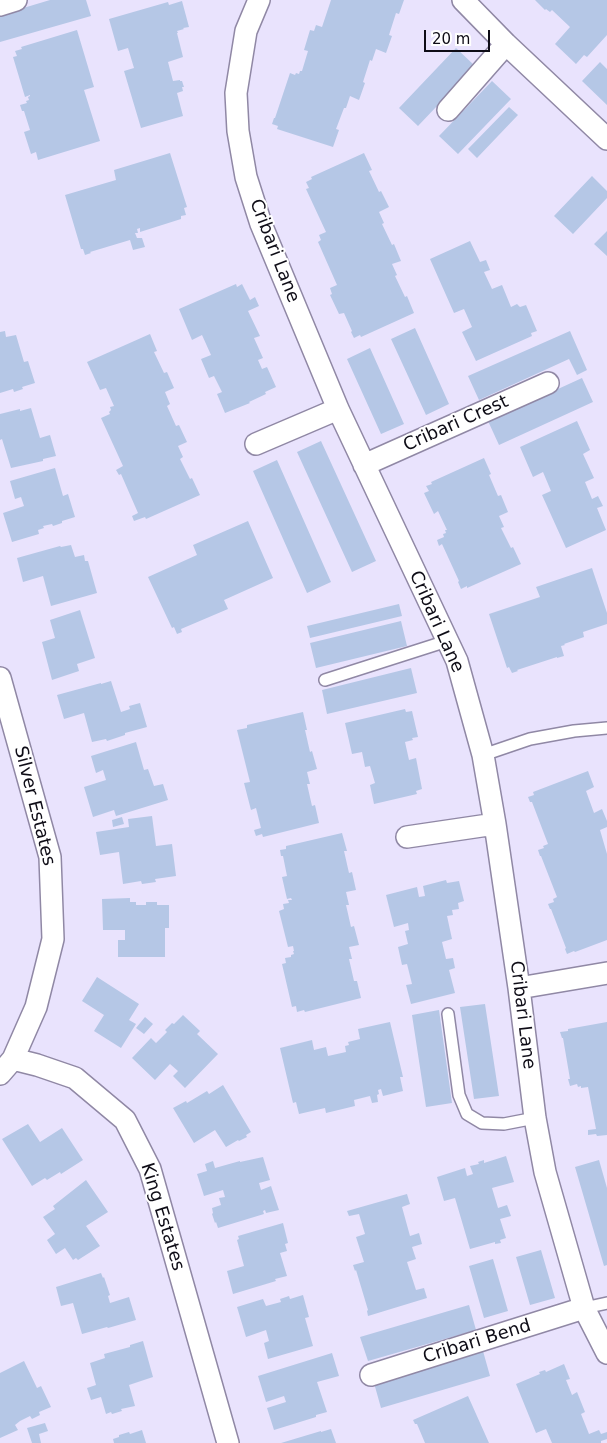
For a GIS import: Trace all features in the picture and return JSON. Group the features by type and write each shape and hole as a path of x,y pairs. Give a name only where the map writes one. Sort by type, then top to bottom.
{"street":[{"path":"0,4 16,0"},
{"name":"Cribari Lane","path":"259,0 246,31 236,92 238,131 246,178 261,224 338,409 457,661 483,755 495,824 519,988 535,1118 545,1172 584,1308 607,1353"},
{"path":"464,0 506,44 607,139"},
{"path":"448,110 506,44"},
{"name":"Cribari Crest","path":"364,466 548,383"},
{"path":"256,444 338,409"},
{"name":"Silver Estates","path":"0,678 50,857 53,930 53,939 36,1007 7,1067"},
{"path":"407,837 495,824"},
{"path":"519,988 607,973"},
{"name":"King Estates","path":"7,1067 37,1064 74,1078 125,1120 150,1169 228,1443"},
{"name":"Cribari Bend","path":"371,1375 584,1308"}],"lane":[{"path":"325,680 448,641"},
{"path":"483,755 530,739 574,731 607,728"},
{"path":"448,1014 459,1094 467,1114 482,1123 504,1124 535,1118"},
{"path":"584,1308 607,1304"}],"building":[{"path":"50,0 86,0 91,16 0,42 0,15"},
{"path":"331,0 404,0 399,14 396,13 389,35 392,36 386,53 376,49 372,61 370,60 359,100 350,96 346,108 344,108 336,129 339,130 333,147 277,129 278,126 272,124 290,73 295,75 302,71 308,51 304,50 310,30 314,31 316,25 322,27"},
{"path":"535,0 607,0 607,35 587,57 584,55 576,64 555,44 570,27 552,10 550,12 545,10"},
{"path":"182,1 189,27 177,31 183,57 168,62 173,81 182,81 184,87 182,87 183,91 177,93 183,116 141,128 124,71 134,68 128,48 118,51 109,19 168,2 169,5"},
{"path":"77,30 94,87 84,90 100,141 38,160 36,152 31,154 24,132 30,130 20,105 27,103 26,101 29,100 28,97 30,95 25,97 13,57 17,56 15,51 22,49 21,47"},
{"path":"456,48 475,66 418,126 399,108"},
{"path":"600,62 607,69 607,105 582,81"},
{"path":"492,81 511,99 458,154 439,136"},
{"path":"509,107 518,115 477,158 468,149"},
{"path":"170,153 187,207 184,208 186,215 181,216 181,219 140,232 140,228 137,229 138,233 135,233 137,238 142,238 145,247 133,250 130,240 85,255 83,249 81,249 65,195 116,180 114,170"},
{"path":"364,153 372,170 369,171 389,207 379,212 384,223 382,224 392,245 394,244 401,261 392,264 397,275 395,276 405,297 407,296 414,313 361,337 360,335 354,338 344,313 339,314 330,295 332,294 330,288 337,285 318,242 321,240 319,235 326,232 306,189 309,188 306,182 312,179 311,177"},
{"path":"592,176 607,191 607,198 573,234 554,216"},
{"path":"607,231 607,256 594,244"},
{"path":"470,241 480,262 486,260 490,270 484,272 492,289 502,285 511,307 517,304 520,307 526,305 537,331 531,333 532,336 476,361 462,332 472,327 464,309 454,313 430,259"},
{"path":"236,284 237,287 242,284 250,300 255,297 259,306 248,311 260,336 254,338 263,358 258,360 262,369 267,367 276,387 265,392 266,394 250,403 225,413 217,394 222,392 214,376 209,378 201,359 211,355 202,335 192,340 179,309"},
{"path":"415,328 449,404 426,415 391,339"},
{"path":"5,331 6,337 16,335 24,362 28,361 35,383 14,392 13,389 0,393 0,332"},
{"path":"570,331 587,370 577,375 569,359 479,400 468,376"},
{"path":"150,334 157,351 154,352 164,373 167,372 174,388 165,392 170,404 167,406 176,426 179,425 187,442 178,446 183,457 180,459 200,495 146,519 145,517 134,521 132,516 138,513 121,474 119,475 116,470 123,466 101,418 110,414 110,407 114,406 106,388 100,390 87,362"},
{"path":"370,348 404,424 381,434 347,359"},
{"path":"582,378 593,402 499,445 488,421"},
{"path":"31,408 40,438 50,435 56,456 11,468 2,439 0,440 0,414"},
{"path":"577,421 590,450 583,454 594,478 585,482 592,499 598,496 603,506 597,508 606,530 566,548 542,495 551,491 543,472 533,477 520,447"},
{"path":"321,441 376,561 352,572 297,452"},
{"path":"484,458 498,496 501,495 508,512 499,516 504,527 501,528 521,564 461,589 442,544 439,546 437,540 444,537 443,534 447,530 438,511 434,514 424,493 429,491 426,486 432,484 431,482"},
{"path":"277,460 331,582 307,593 253,471"},
{"path":"55,468 63,496 68,494 75,517 53,526 52,524 43,526 44,528 38,530 39,534 12,542 3,513 24,506 21,497 15,499 10,481"},
{"path":"248,521 273,578 224,600 228,609 181,629 182,632 177,634 174,627 172,628 148,577 197,555 193,545"},
{"path":"71,545 75,557 84,555 85,561 88,561 97,593 51,606 43,576 23,582 17,558 60,546"},
{"path":"592,568 607,613 607,624 583,632 584,637 561,646 564,656 512,673 509,667 507,668 489,614 540,597 536,587"},
{"path":"399,604 402,616 310,638 307,626"},
{"path":"80,610 95,658 77,664 79,671 52,680 42,642 55,638 50,620"},
{"path":"401,621 407,646 316,668 310,643"},
{"path":"411,668 417,693 327,714 322,690"},
{"path":"111,681 121,712 130,709 129,706 140,703 147,727 125,733 125,735 107,741 106,739 92,742 84,713 64,719 57,695"},
{"path":"405,709 406,712 412,711 418,737 405,742 409,760 416,758 422,789 416,791 417,794 374,804 370,785 375,783 370,766 365,767 362,752 352,754 345,723"},
{"path":"303,712 310,752 312,751 317,769 307,772 310,784 307,784 312,806 315,805 319,823 263,837 262,834 256,836 254,830 261,828 256,808 251,810 244,783 250,782 237,730 247,728 247,725"},
{"path":"136,742 144,770 148,769 154,786 163,784 168,800 116,816 114,810 93,817 84,787 106,780 103,770 96,773 91,756"},
{"path":"588,771 594,787 586,791 594,813 602,809 607,821 607,827 600,830 607,854 607,940 567,954 548,904 554,902 553,899 557,897 538,850 548,844 532,802 530,802 528,797 534,795 533,792"},
{"path":"152,816 156,846 172,844 176,876 155,879 156,882 142,884 141,881 123,884 119,852 100,855 96,832 129,827 128,819"},
{"path":"122,817 124,824 113,827 112,820"},
{"path":"342,833 347,851 344,851 349,873 352,872 356,890 346,892 349,905 346,905 351,927 354,926 359,945 349,947 352,959 349,959 354,981 357,981 361,998 305,1012 304,1010 297,1012 296,1006 292,1007 282,964 286,963 285,958 291,957 294,951 293,946 288,947 279,911 284,909 283,904 289,903 288,900 292,900 291,898 287,899 282,877 287,876 280,850 286,849 286,846"},
{"path":"446,880 447,883 459,881 464,901 458,903 459,909 452,910 453,915 447,916 452,939 442,942 446,959 453,958 455,968 449,970 455,993 411,1004 406,985 412,984 407,964 402,965 398,947 408,944 405,931 409,930 408,923 394,927 386,895 417,887 419,897 425,896 423,886"},
{"path":"130,898 130,902 136,902 136,905 146,905 146,902 157,902 157,905 169,905 169,928 165,928 165,957 118,957 118,940 125,940 125,930 103,930 102,899"},
{"path":"97,977 139,1004 129,1020 136,1024 121,1048 94,1031 104,1015 82,1001"},
{"path":"485,1004 499,1096 474,1099 460,1007"},
{"path":"439,1010 452,1103 426,1107 412,1015"},
{"path":"183,1015 200,1031 197,1034 218,1054 185,1088 173,1076 178,1071 170,1064 155,1080 132,1058 151,1038 156,1043 167,1032 165,1030"},
{"path":"145,1017 153,1024 144,1034 136,1028"},
{"path":"390,1022 403,1077 400,1077 403,1091 383,1096 381,1089 378,1090 378,1102 372,1103 370,1096 354,1100 355,1106 326,1113 325,1108 299,1114 296,1102 293,1103 280,1048 312,1040 314,1050 326,1047 328,1056 346,1052 345,1046 349,1045 348,1042 360,1039 358,1029"},
{"path":"607,1022 607,1135 588,1135 588,1130 596,1129 588,1087 581,1088 577,1084 570,1086 563,1038 560,1032"},
{"path":"223,1085 251,1132 246,1135 247,1137 226,1147 215,1130 194,1143 173,1108 186,1101 187,1103 207,1091 209,1094"},
{"path":"28,1124 40,1142 62,1128 83,1160 61,1174 60,1172 47,1180 45,1178 32,1186 2,1139"},
{"path":"506,1156 514,1182 492,1188 498,1208 507,1205 511,1216 500,1219 506,1238 500,1240 501,1243 495,1244 495,1242 470,1249 455,1198 444,1201 437,1177 465,1168 467,1176 473,1174 470,1166 479,1164 478,1162 484,1160 484,1163"},
{"path":"263,1157 270,1180 259,1183 261,1190 271,1186 279,1210 266,1213 265,1210 263,1211 264,1214 218,1228 212,1214 212,1208 221,1205 219,1198 225,1197 223,1190 204,1196 197,1174 207,1171 205,1164 213,1161 215,1168"},
{"path":"599,1160 607,1188 607,1265 604,1266 575,1167"},
{"path":"86,1180 108,1212 86,1226 100,1246 78,1260 76,1258 73,1260 65,1248 56,1254 47,1240 55,1234 43,1217 55,1209 53,1206"},
{"path":"407,1194 410,1204 402,1207 410,1236 419,1233 422,1244 412,1247 416,1259 407,1262 416,1290 424,1288 427,1298 368,1316 368,1310 353,1265 364,1262 356,1237 365,1234 359,1214 349,1216 347,1211"},
{"path":"283,1223 288,1243 285,1244 287,1251 280,1253 287,1276 233,1294 227,1271 244,1266 237,1240 239,1239 238,1236"},
{"path":"541,1250 555,1298 530,1305 516,1257"},
{"path":"493,1259 508,1311 484,1318 469,1266"},
{"path":"101,1273 110,1295 108,1296 110,1303 129,1297 136,1320 82,1334 73,1303 61,1306 56,1287"},
{"path":"303,1295 309,1317 305,1318 313,1346 268,1359 264,1343 269,1341 266,1330 246,1337 237,1307 263,1299 266,1306 281,1302 280,1299 289,1296 290,1299"},
{"path":"469,1305 476,1330 368,1361 360,1337"},
{"path":"143,1341 153,1377 129,1385 135,1406 121,1409 122,1411 112,1414 111,1412 106,1414 101,1397 91,1400 87,1388 96,1385 90,1363 105,1358 104,1354 130,1347 130,1345"},
{"path":"483,1351 490,1376 381,1408 374,1383"},
{"path":"332,1353 339,1376 317,1382 327,1412 274,1430 267,1408 286,1402 284,1396 266,1402 258,1376"},
{"path":"24,1361 37,1388 41,1386 51,1407 39,1412 40,1415 32,1419 30,1416 20,1421 15,1425 18,1430 0,1438 0,1373"},
{"path":"564,1364 570,1379 566,1380 572,1395 577,1392 585,1412 581,1414 589,1434 599,1430 601,1434 607,1432 607,1439 601,1441 601,1443 552,1443 546,1429 536,1433 516,1384 540,1374 539,1372 545,1370 546,1372"},
{"path":"468,1396 489,1443 425,1443 417,1424 413,1420"},
{"path":"45,1423 48,1431 39,1434 41,1443 32,1443 27,1428"},
{"path":"331,1429 336,1443 281,1443 321,1431"},
{"path":"142,1430 146,1443 114,1443 113,1439 119,1437 119,1435"}]}
